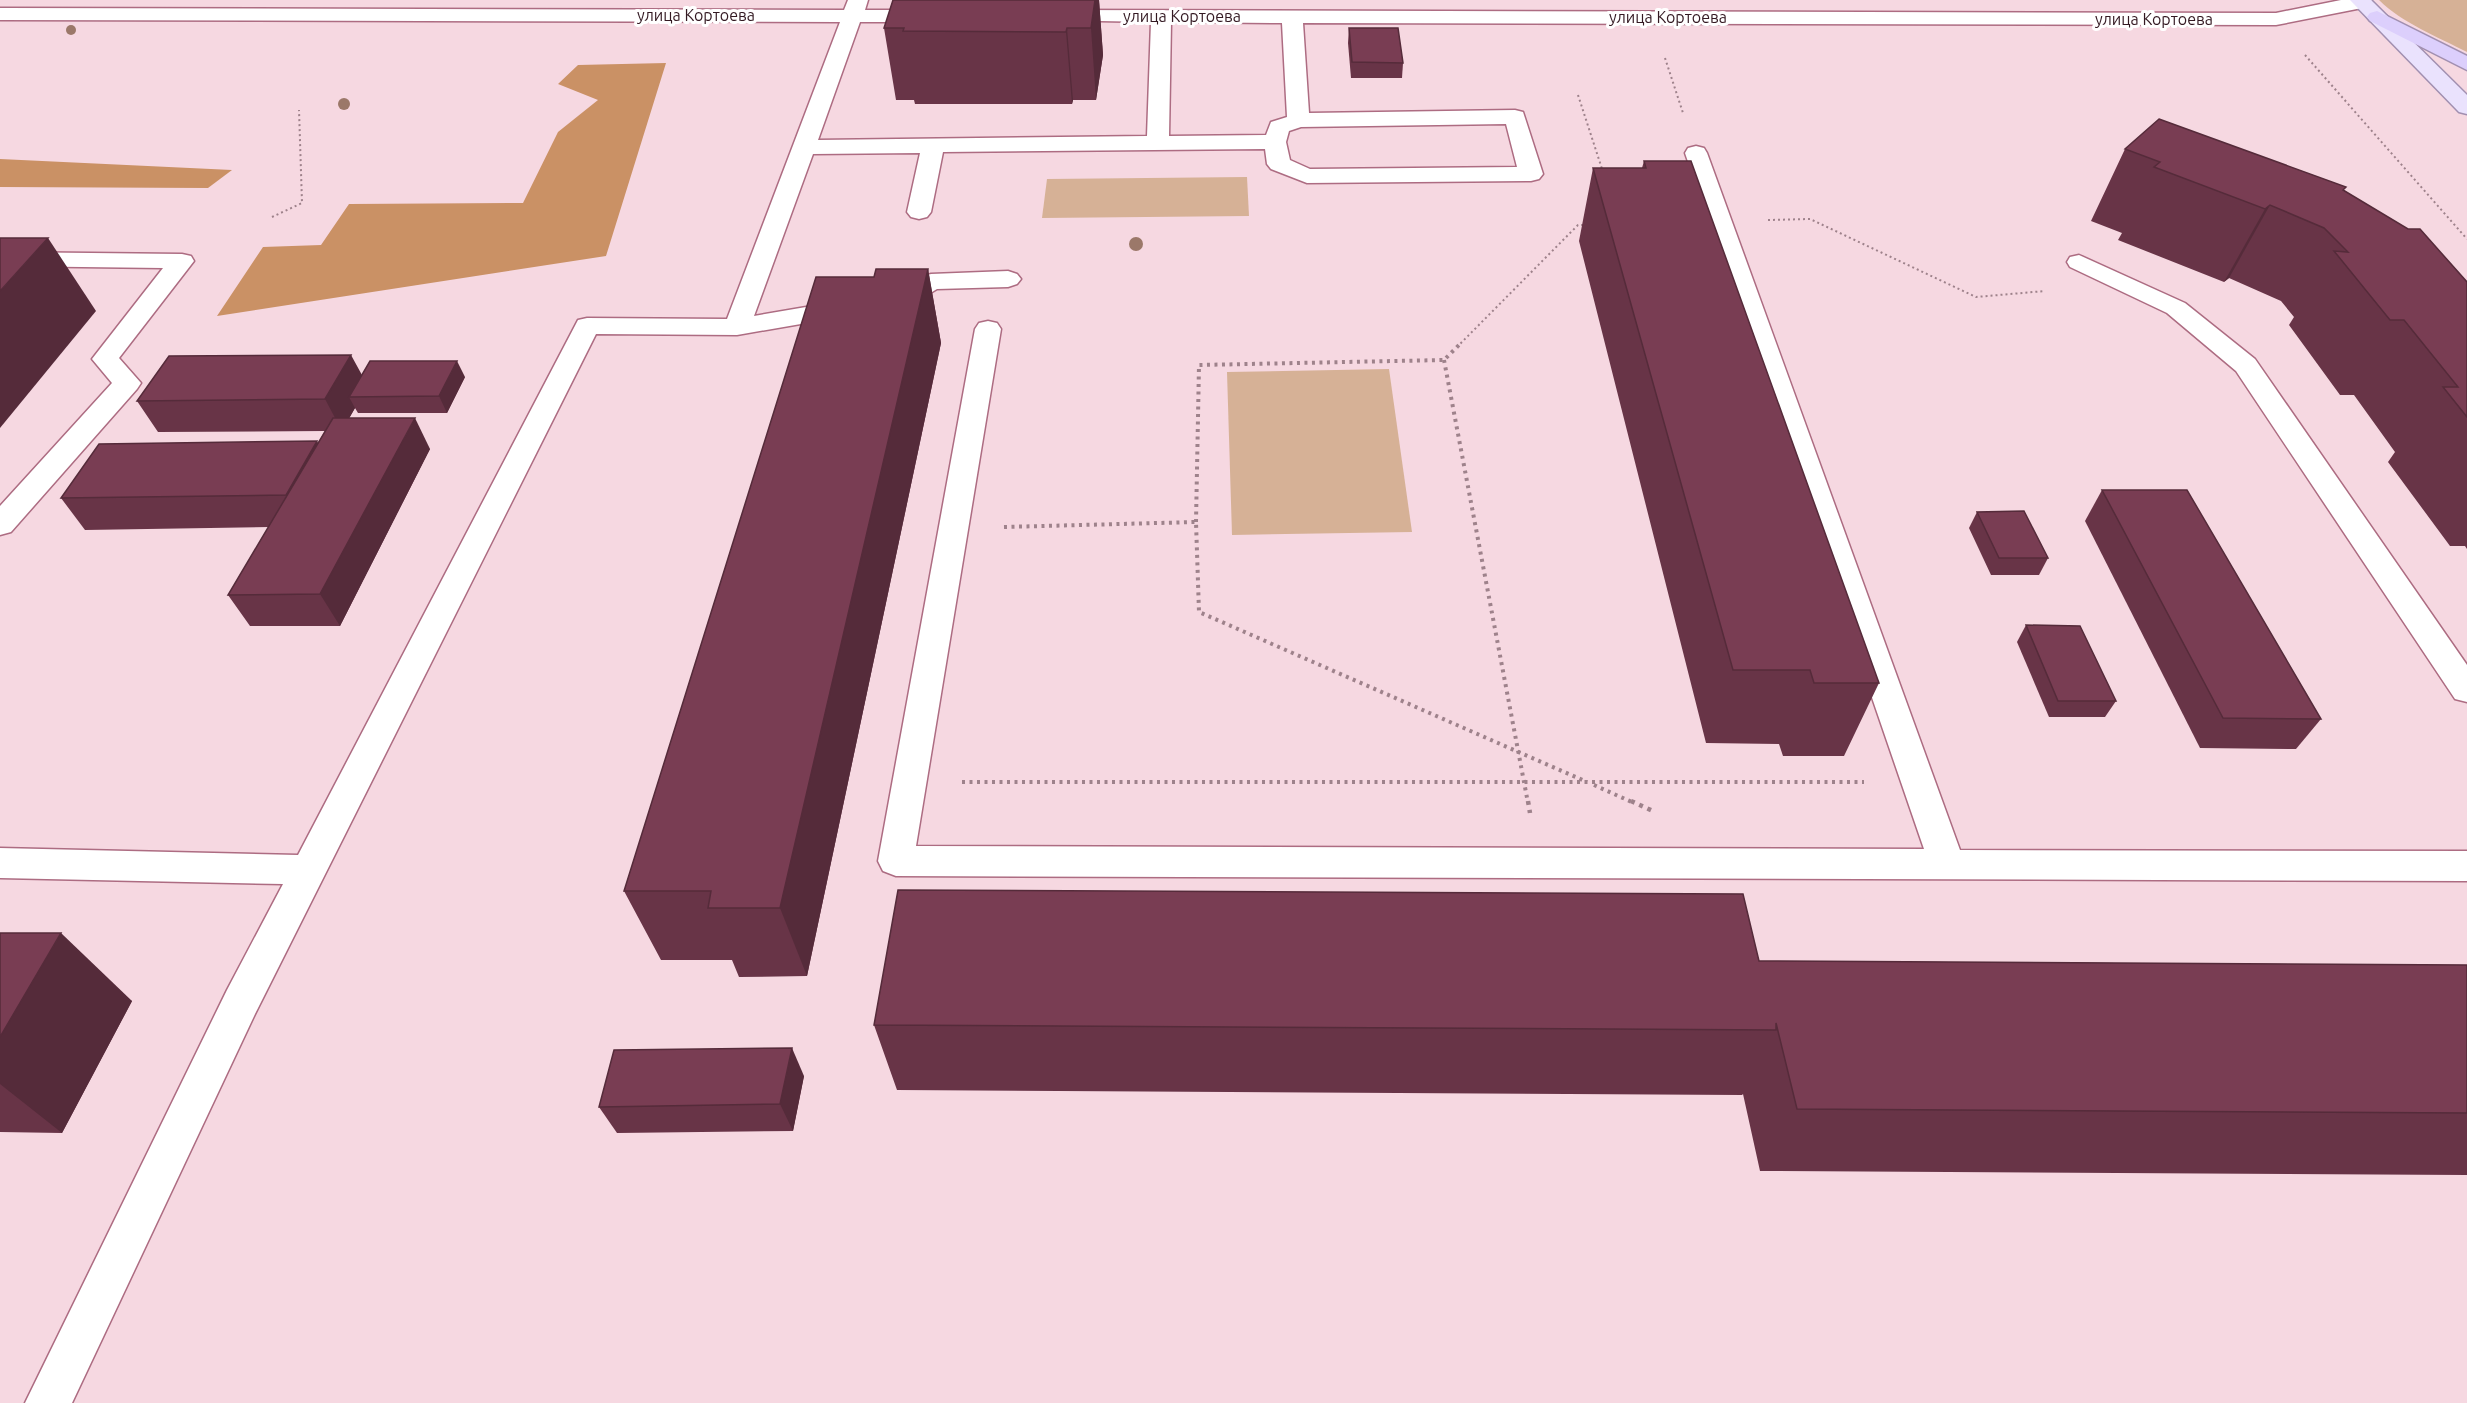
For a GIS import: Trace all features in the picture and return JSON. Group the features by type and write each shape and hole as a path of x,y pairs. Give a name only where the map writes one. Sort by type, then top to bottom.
{"highway":[{"path":"2377,17 2467,64"}],"main road":[{"path":"2361,1 2467,107"}],"lane":[{"name":"улица Кортоева","path":"1030,16 1292,16 1620,8 1652,17 2276,19 2361,1"},
{"name":"улица Кортоева","path":"0,14 348,7 856,8 948,16"},
{"path":"737,327 856,8"},
{"path":"1158,143 1161,16"},
{"path":"1292,16 1299,120"},
{"path":"1515,117 1531,174 1307,176 1279,164 1275,142 1279,127 1299,120 1515,117"},
{"path":"803,147 1275,142"},
{"path":"919,212 933,145"},
{"path":"1696,153 1947,864"},
{"path":"0,259 182,261 105,359 127,383 0,525"},
{"path":"2079,262 2176,308 2246,365 2467,690"},
{"path":"48,1403 241,1002 587,327 737,327 847,308 893,305 931,282 1008,279"},
{"path":"988,329 896,861 2467,866"},
{"path":"0,863 308,870"}],"path":[{"path":"1652,17 1696,153"},
{"path":"2276,19 2467,239"},
{"path":"1578,95 1607,181"},
{"path":"272,217 302,203 300,110"},
{"path":"1719,222 1810,219 1976,297 2125,284"},
{"path":"1589,225 1578,225 1444,360 1199,365 1196,522 1199,612 1656,812"},
{"path":"1444,360 1520,753 1538,863"},
{"path":"955,529 1196,522"},
{"path":"910,782 1591,784 1918,782"}],"shaded area":[{"path":"2379,0 2467,0 2467,52 2409,23"},
{"path":"666,63 606,256 217,316 263,247 321,245 349,204 523,203 558,132 598,100 558,84 578,65"},
{"path":"0,159 232,170 208,188 0,187"},
{"path":"1247,177 1249,216 1042,218 1047,179"},
{"path":"1389,369 1412,532 1232,535 1227,372"}],"building":[{"path":"893,0 1095,0 1091,28 1067,28 1066,32 903,31 904,28 884,28"},
{"path":"1349,28 1398,28 1403,63 1352,62"},
{"path":"2159,119 2346,187 2343,190 2408,229 2420,229 2467,282 2467,417 2443,387 2458,387 2404,320 2390,320 2334,251 2348,252 2324,228 2270,205 2265,209 2154,167 2160,162 2125,149"},
{"path":"1644,161 1691,161 1879,683 1814,683 1810,670 1733,670 1593,168 1646,168"},
{"path":"0,238 48,238 0,291"},
{"path":"876,269 928,269 780,908 708,908 711,891 624,891 816,277 874,277"},
{"path":"351,355 325,399 137,401 169,356"},
{"path":"370,361 457,361 439,396 349,397"},
{"path":"333,418 415,418 320,594 228,595"},
{"path":"317,441 286,495 61,498 99,444"},
{"path":"2102,490 2187,490 2321,719 2223,718"},
{"path":"2024,511 2048,558 1999,558 1977,512"},
{"path":"2026,625 2080,626 2116,701 2058,701"},
{"path":"898,890 1743,894 1759,961 2467,965 2467,1113 1797,1109 1776,1023 1776,1030 874,1025"},
{"path":"0,933 61,933 0,1037"},
{"path":"792,1048 780,1104 599,1107 614,1050"}]}
